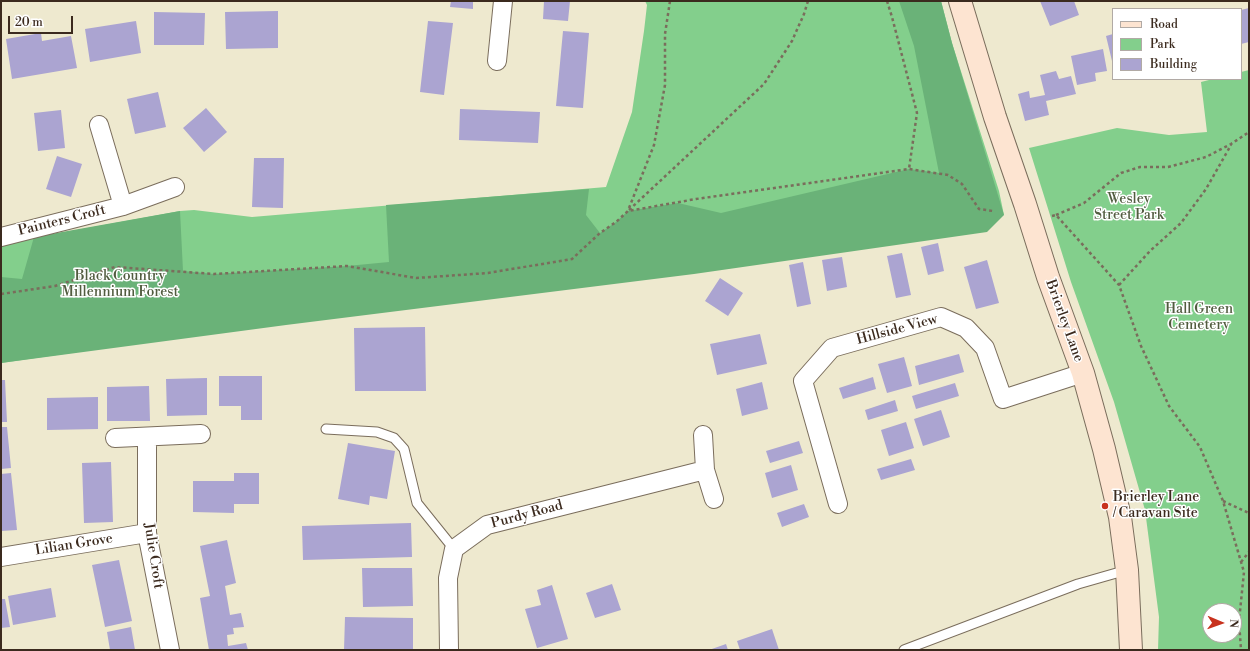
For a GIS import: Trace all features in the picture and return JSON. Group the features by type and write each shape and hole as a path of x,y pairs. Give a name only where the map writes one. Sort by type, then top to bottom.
{"street":[{"path":"497,61 503,1"},
{"name":"Brierley Lane","path":"960,1 995,117 1031,222 1048,278 1083,373 1104,449 1120,517 1127,570 1131,650"},
{"name":"Painters Croft","path":"99,125 122,206"},
{"name":"Painters Croft","path":"1,237 122,206 175,187"},
{"name":"Hillside View","path":"838,504 803,381 832,348 941,317 966,328 985,348 1003,399 1083,373"},
{"path":"115,438 201,434"},
{"path":"703,435 705,470 714,498"},
{"name":"Julie Croft","path":"147,437 147,533 170,650"},
{"name":"Purdy Road","path":"454,549 487,525 705,470"},
{"name":"Lilian Grove","path":"1,558 147,533"},
{"path":"449,650 448,578 454,549"}],"lane":[{"path":"326,429 377,432 394,438 404,449 417,503 454,549"},
{"path":"904,650 1078,584 1127,570"}],"path":[{"path":"628,211 654,144 665,85 665,34 670,1"},
{"path":"1,294 55,286 115,267 214,274 347,266 416,278 488,273 572,259 600,233 628,211 764,84 792,41 808,1"},
{"path":"887,1 917,113 909,169"},
{"path":"1031,222 1056,215 1084,203 1121,173 1140,167 1168,167 1206,156 1231,144 1249,132"},
{"path":"1119,285 1150,251 1180,223 1206,189 1231,144"},
{"path":"628,211 696,199 909,169 948,174 962,184 979,209 994,211"},
{"path":"1056,215 1119,285 1141,346 1169,406 1200,447 1223,501 1244,572 1239,620 1241,650"},
{"path":"1223,501 1249,513"},
{"path":"1241,563 1249,552"}],"green space":[{"path":"645,1 941,1 952,43 999,191 1004,215 692,264 1,363 1,244 180,211 194,210 252,217 606,187 632,112 644,31 647,5"},
{"name":"Black Country Millennium Forest","path":"899,1 941,1 952,43 1004,215 987,232 694,274 286,325 1,363 1,277 22,279 34,237 180,211 183,271 214,274 347,266 389,262 386,205 589,189 586,215 600,233 616,222 628,211 678,203 721,213 909,169 939,173 914,46"},
{"name":"Wesley Street Park","path":"1249,70 1249,650 1158,650 1159,617 1145,510 1114,402 1071,282 1029,148 1117,128 1169,135 1207,132 1201,82 1209,80 1242,80 1242,72"}],"building":[{"path":"451,1 473,1 473,9 450,7"},
{"path":"544,1 570,1 568,21 543,19"},
{"path":"1040,1 1074,1 1079,15 1050,26"},
{"path":"1249,8 1249,42 1242,44 1242,10"},
{"path":"278,11 278,48 226,49 225,12"},
{"path":"154,12 205,13 204,45 154,45"},
{"path":"136,21 141,53 90,62 85,29"},
{"path":"428,21 453,23 444,95 420,92"},
{"path":"563,31 589,33 583,108 556,106"},
{"path":"41,33 42,41 71,36 77,68 12,79 6,39"},
{"path":"1112,34 1112,61 1106,36"},
{"path":"1103,49 1107,71 1095,73 1096,81 1077,85 1071,56"},
{"path":"1056,71 1059,79 1071,76 1076,94 1046,101 1049,115 1025,121 1018,94 1029,91 1030,98 1045,95 1040,75"},
{"path":"158,92 166,127 135,134 127,99"},
{"path":"206,108 227,132 204,152 183,128"},
{"path":"460,109 540,112 538,143 459,140"},
{"path":"61,110 65,148 38,151 34,113"},
{"path":"57,156 82,164 71,197 46,189"},
{"path":"254,158 284,158 283,208 252,207"},
{"path":"938,243 944,271 928,275 921,247"},
{"path":"902,253 911,295 896,298 887,256"},
{"path":"842,257 847,287 827,291 822,260"},
{"path":"987,260 999,303 976,309 964,267"},
{"path":"803,262 811,304 797,307 789,265"},
{"path":"720,278 743,293 728,316 705,301"},
{"path":"425,327 426,391 355,391 354,328"},
{"path":"760,334 767,364 717,375 710,344"},
{"path":"959,354 964,372 919,385 915,366"},
{"path":"904,357 912,386 887,393 878,364"},
{"path":"219,376 262,376 262,420 241,420 241,406 219,406"},
{"path":"873,377 876,389 843,399 839,388"},
{"path":"207,378 207,415 167,416 166,379"},
{"path":"1,380 5,380 7,422 1,422"},
{"path":"762,382 768,409 742,416 736,389"},
{"path":"955,383 959,396 916,409 912,396"},
{"path":"149,386 150,421 107,421 107,387"},
{"path":"98,397 98,429 47,430 47,398"},
{"path":"895,400 898,411 868,420 865,410"},
{"path":"941,410 950,437 923,446 914,419"},
{"path":"906,422 914,448 889,456 881,430"},
{"path":"1,427 7,427 11,468 1,469"},
{"path":"799,441 803,453 770,463 766,451"},
{"path":"348,443 395,451 387,499 370,496 369,505 338,499"},
{"path":"911,459 915,470 881,480 877,469"},
{"path":"111,462 113,522 84,523 82,463"},
{"path":"791,465 798,490 772,498 765,473"},
{"path":"11,473 17,530 1,531 1,474"},
{"path":"234,473 259,473 259,504 234,504 234,513 193,512 193,481 234,481"},
{"path":"804,504 809,517 782,527 777,513"},
{"path":"411,523 412,557 303,560 302,526"},
{"path":"227,540 236,583 225,586 230,615 241,613 244,627 233,628 234,634 227,635 228,646 246,643 248,650 209,650 200,598 210,596 200,546"},
{"path":"119,560 132,621 105,627 92,565"},
{"path":"362,568 412,568 413,606 363,607"},
{"path":"612,584 621,610 595,618 586,593"},
{"path":"552,585 568,639 537,648 525,609 541,605 537,590"},
{"path":"51,588 56,617 13,625 8,596"},
{"path":"1,599 5,599 10,627 1,628"},
{"path":"345,617 413,618 413,650 344,650"},
{"path":"131,627 135,650 110,650 107,632"},
{"path":"772,629 779,650 740,650 737,641"},
{"path":"726,644 728,650 709,650"}],"place":[{"name":"Brierley Lane / Caravan Site","path":"1105,506"}],"park label":[{"name":"Hall Green Cemetery","path":"1199,318"}]}
